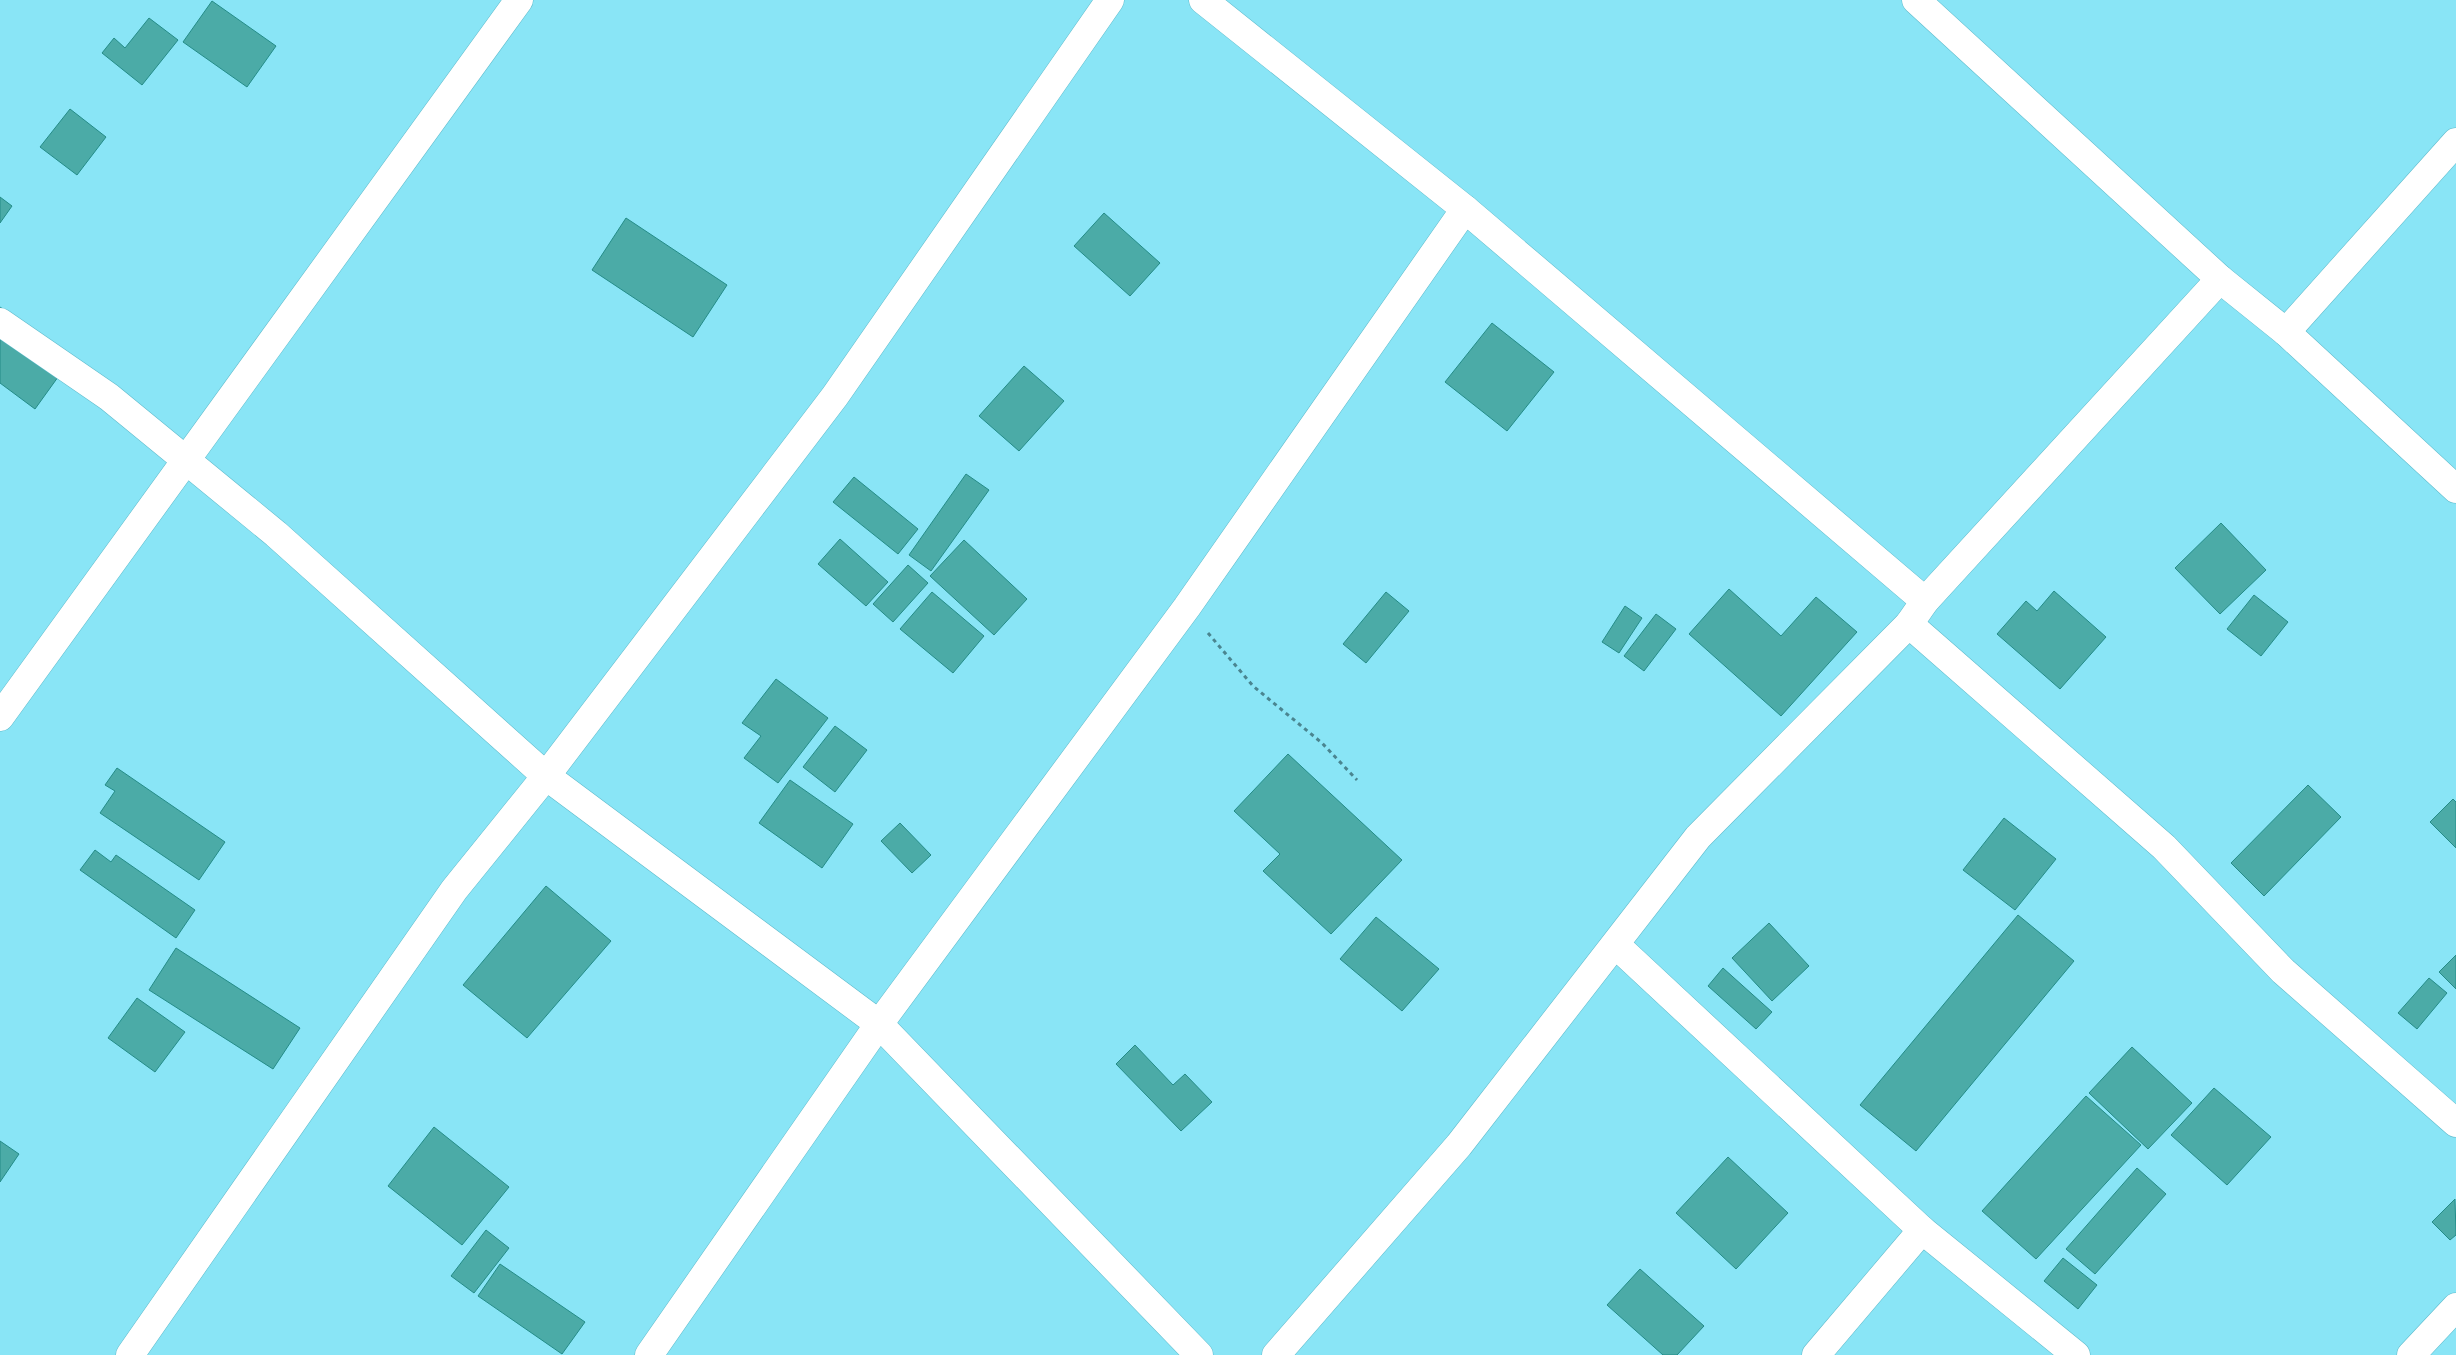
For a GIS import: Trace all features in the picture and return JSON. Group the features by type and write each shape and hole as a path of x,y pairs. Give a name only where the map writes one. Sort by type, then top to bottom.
{"street":[{"path":"0,717 187,462 519,0"},
{"path":"130,1355 454,890 546,776 835,396 1110,0"},
{"path":"1202,0 1465,209 1925,602"},
{"path":"1916,0 2220,279 2286,332 2456,489"},
{"path":"2286,332 2456,142"},
{"path":"648,1355 878,1024 1187,607 1465,209"},
{"path":"1276,1355 1459,1146 1698,837 1909,624 1925,602 2220,279"},
{"path":"0,322 109,397 276,534 546,776 878,1024 1199,1355"},
{"path":"1909,624 2164,847 2283,971 2456,1123"},
{"path":"1616,945 1922,1230 2076,1355"},
{"path":"1816,1355 1922,1230"},
{"path":"2412,1355 2456,1307"}],"path":[{"path":"1187,607 1253,686 1322,743 1356,780"}],"building":[{"path":"212,1 276,46 247,87 183,42"},
{"path":"149,18 178,40 142,85 102,53 114,38 125,48"},
{"path":"70,109 106,137 77,175 40,147"},
{"path":"0,197 12,206 0,223"},
{"path":"1104,213 1160,263 1130,296 1074,246"},
{"path":"626,218 727,285 693,337 592,270"},
{"path":"0,307 71,359 35,409 0,383"},
{"path":"1492,323 1554,372 1507,431 1445,382"},
{"path":"1024,366 1064,401 1019,451 979,416"},
{"path":"966,474 989,490 931,571 909,555"},
{"path":"854,477 918,529 898,554 833,502"},
{"path":"2221,523 2266,570 2220,614 2175,568"},
{"path":"840,539 888,582 866,606 818,564"},
{"path":"964,540 1027,599 994,635 930,576"},
{"path":"908,565 928,583 893,622 873,604"},
{"path":"1729,589 1781,636 1816,597 1857,632 1781,716 1689,634"},
{"path":"2054,591 2106,637 2060,689 1997,634 2026,601 2037,611"},
{"path":"932,592 984,636 953,673 900,629"},
{"path":"1386,592 1409,611 1366,663 1343,644"},
{"path":"2254,595 2288,622 2261,656 2227,629"},
{"path":"1625,606 1642,618 1619,653 1602,642"},
{"path":"1656,614 1676,629 1644,671 1624,656"},
{"path":"776,679 828,718 778,783 744,758 761,736 742,723"},
{"path":"835,726 867,750 835,792 803,767"},
{"path":"1288,754 1402,860 1331,934 1263,871 1280,854 1234,811"},
{"path":"117,768 225,842 199,880 100,813 115,791 105,785"},
{"path":"790,780 853,824 822,868 759,823"},
{"path":"2308,785 2341,817 2264,896 2231,863"},
{"path":"2453,799 2456,802 2456,848 2430,822"},
{"path":"2004,818 2056,859 2015,910 1963,870"},
{"path":"900,823 931,855 912,873 881,841"},
{"path":"95,850 111,862 116,855 195,910 176,938 80,870"},
{"path":"546,886 611,941 527,1038 463,985"},
{"path":"2018,915 2074,961 1916,1151 1860,1105"},
{"path":"1376,917 1439,969 1402,1011 1340,959"},
{"path":"1769,923 1809,966 1772,1001 1732,958"},
{"path":"176,948 300,1028 273,1069 149,990"},
{"path":"2456,955 2456,989 2439,972"},
{"path":"1723,968 1772,1012 1756,1029 1708,986"},
{"path":"2429,978 2447,993 2417,1029 2398,1013"},
{"path":"137,998 185,1032 155,1072 108,1038"},
{"path":"1135,1045 1173,1085 1185,1074 1212,1102 1181,1131 1116,1064"},
{"path":"2132,1047 2192,1103 2148,1149 2089,1093"},
{"path":"2214,1088 2271,1137 2227,1185 2171,1135"},
{"path":"2086,1096 2141,1145 2036,1259 1982,1211"},
{"path":"434,1127 509,1187 462,1245 388,1186"},
{"path":"0,1141 19,1154 0,1182"},
{"path":"1728,1157 1788,1213 1736,1269 1676,1213"},
{"path":"2137,1168 2166,1194 2095,1274 2066,1249"},
{"path":"2455,1199 2456,1235 2450,1240 2432,1222"},
{"path":"486,1230 509,1248 474,1293 451,1276"},
{"path":"2063,1258 2097,1285 2078,1309 2044,1281"},
{"path":"500,1264 585,1322 562,1354 478,1296"},
{"path":"1640,1269 1704,1326 1677,1355 1663,1355 1607,1305"}]}
